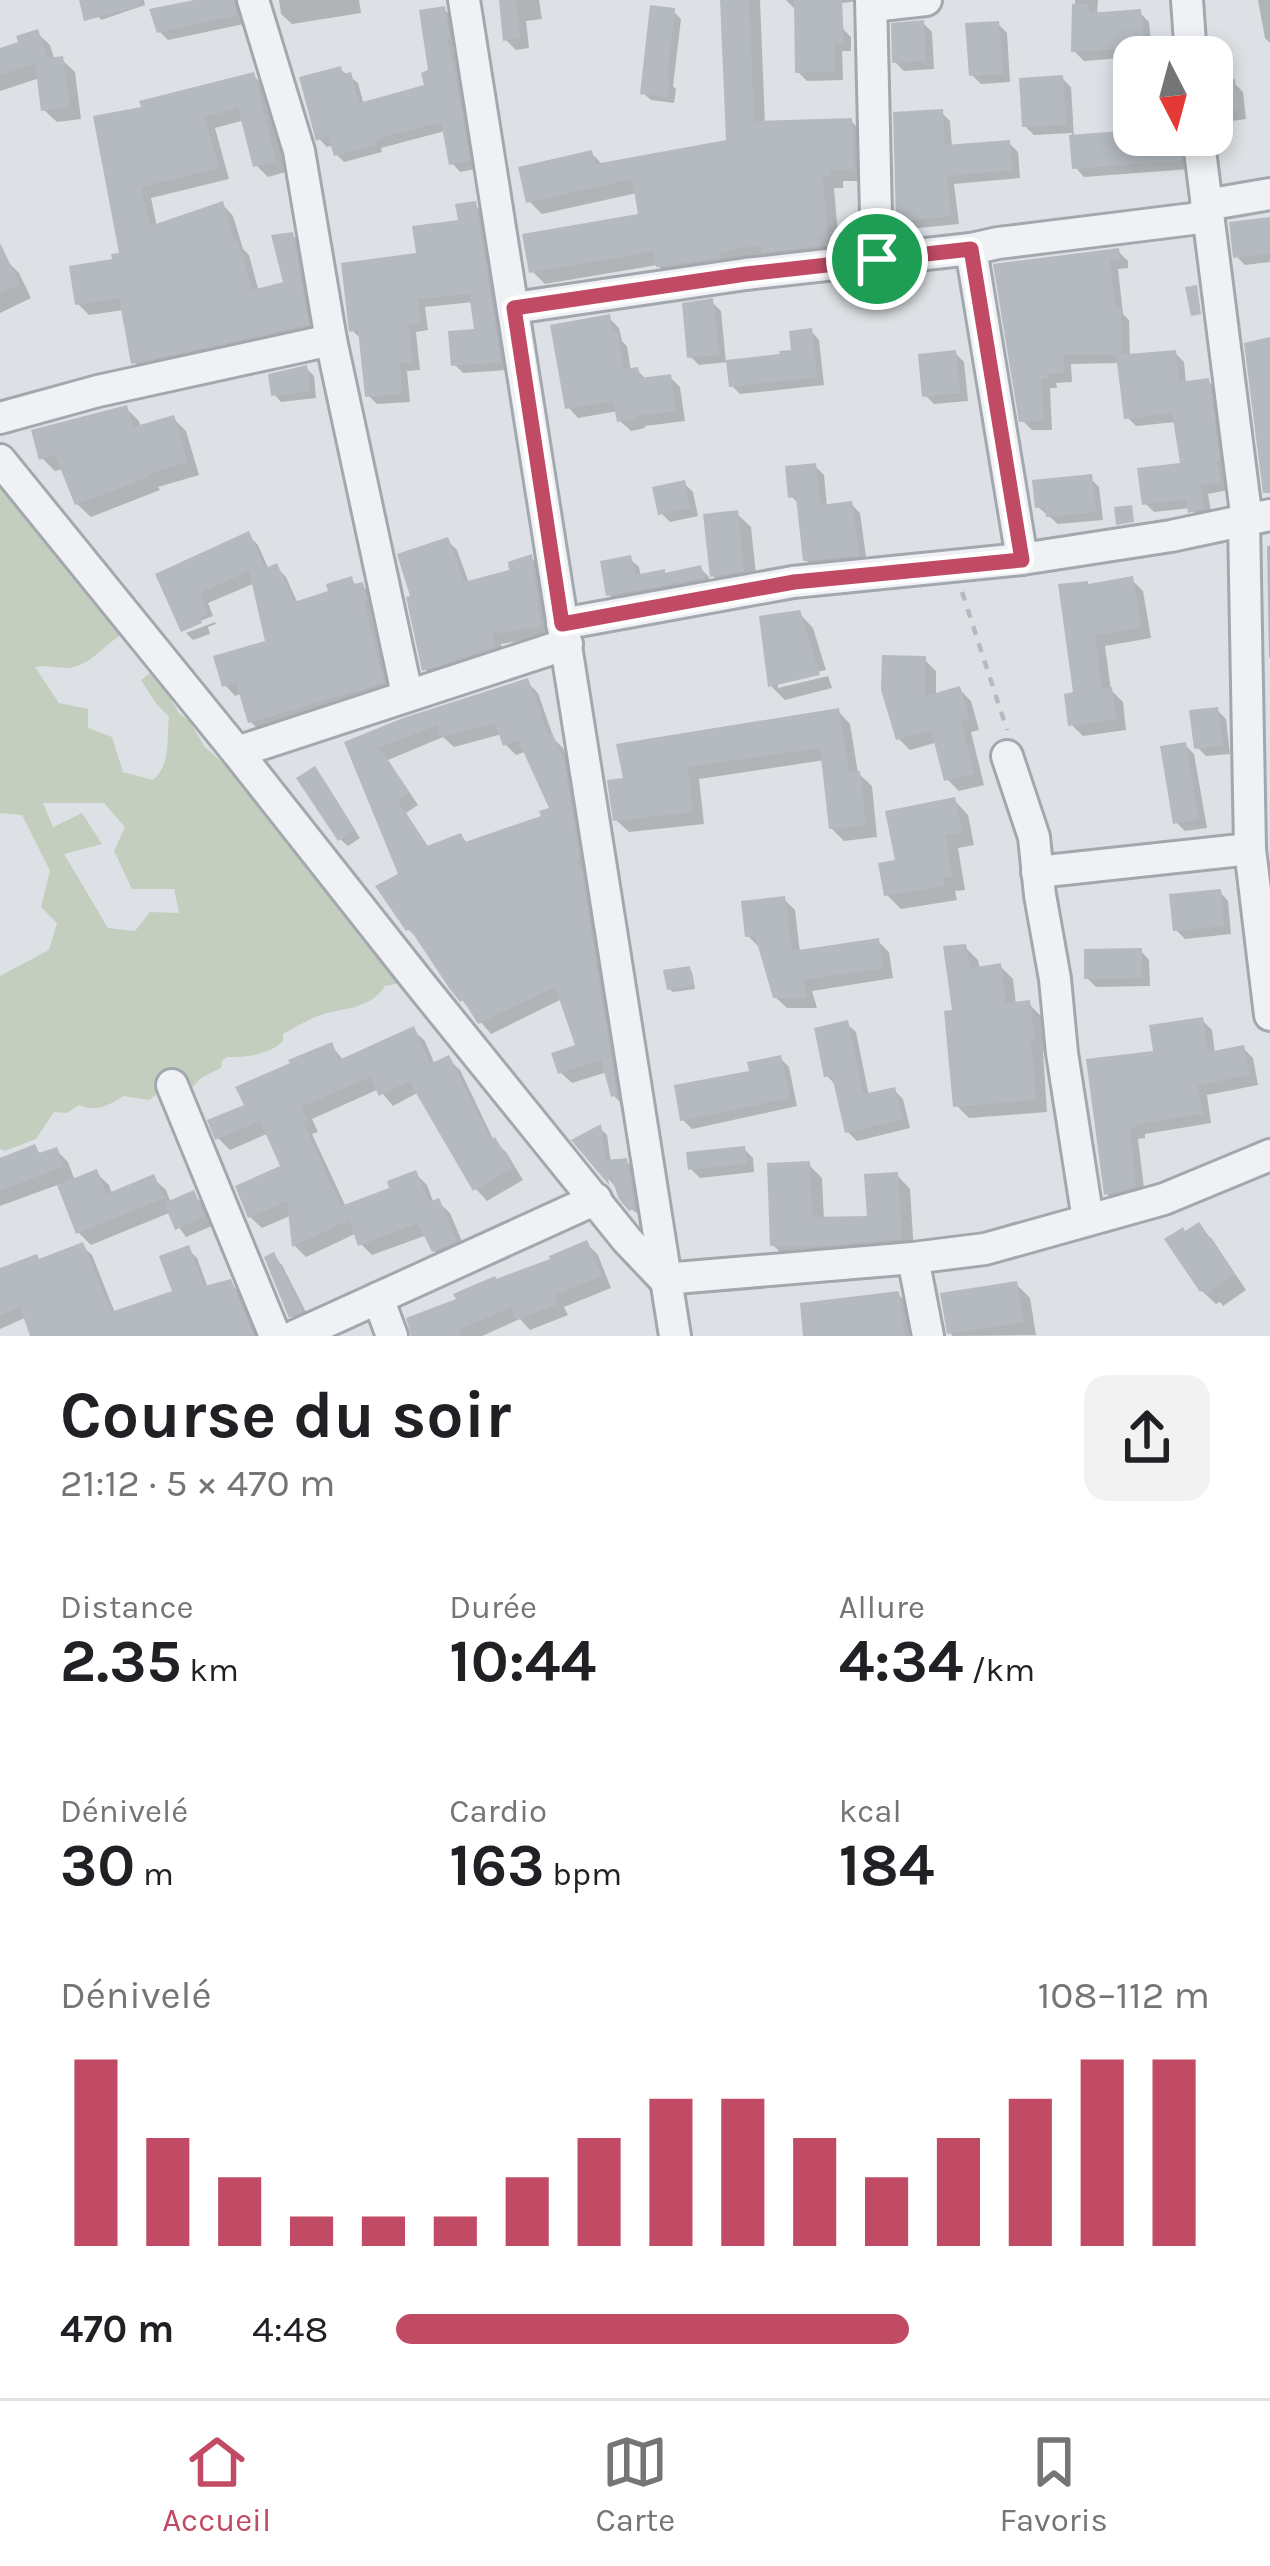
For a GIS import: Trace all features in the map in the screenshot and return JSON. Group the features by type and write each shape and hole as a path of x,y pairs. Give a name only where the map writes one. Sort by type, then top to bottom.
{"street":[{"path":"253,0 299,151 331,340 406,694"},
{"path":"464,0 675,1336"},
{"path":"877,259 872,3 926,0"},
{"path":"1187,0 1190,36"},
{"path":"1200,156 1254,519 1250,849 1268,967 1270,1015"},
{"path":"514,308 746,274 971,249 1207,211 1270,194"},
{"path":"971,249 1022,560"},
{"path":"0,418 98,391 331,340"},
{"path":"0,460 416,980 664,1279"},
{"path":"237,752 565,634 794,582 1022,560 1254,519"},
{"path":"1006,756 1034,837 1088,1220"},
{"path":"1037,872 1250,849"},
{"path":"172,1085 275,1336"},
{"path":"664,1279 986,1249 1164,1199 1270,1155"},
{"path":"295,1336 596,1199"},
{"path":"913,1258 928,1336"},
{"path":"378,1298 392,1336"}],"path":[{"path":"955,568 1013,749 1006,756"}],"green space":[{"path":"0,475 56,549 61,563 73,569 126,632 83,664 35,667 59,703 88,709 88,728 112,737 123,772 153,780 166,758 169,717 141,680 154,670 204,746 324,865 328,892 363,930 369,945 405,969 400,983 385,986 364,1004 306,1021 283,1034 283,1041 272,1049 227,1057 221,1068 201,1078 186,1094 162,1090 149,1100 124,1096 102,1107 79,1105 67,1113 54,1112 36,1139 0,1149 0,976 49,950 57,923 41,907 50,871 22,815 0,813","holes":["43,803 104,803 125,827 114,851 132,889 174,889 179,913 150,912 135,931 108,928 64,854 102,844 82,813 53,827"]}],"building":[{"path":"79,0 139,0 140,6 84,21"},
{"path":"194,0 234,0 237,15 157,33 149,9"},
{"path":"499,0 516,0 520,38 503,41"},
{"path":"720,0 749,0 754,121 852,118 854,169 831,170 831,176 823,176 828,245 762,253 761,245 720,252 721,258 656,267 654,251 529,273 522,234 638,214 632,179 526,203 518,167 592,150 595,164 726,140"},
{"path":"794,0 842,0 844,43 834,43 835,72 795,73"},
{"path":"1072,4 1089,4 1089,13 1141,9 1143,36 1113,36 1113,49 1071,52"},
{"path":"650,5 675,8 668,97 640,94"},
{"path":"445,6 470,161 449,165 441,122 334,156 328,136 316,141 299,77 341,66 343,74 351,72 359,103 424,85 421,73 428,70 419,10"},
{"path":"924,20 926,61 892,63 891,23"},
{"path":"999,21 1003,74 969,76 965,23"},
{"path":"38,29 48,58 63,56 70,107 41,111 35,64 0,75 0,48"},
{"path":"254,72 276,161 253,167 238,108 205,117 219,168 141,187 150,226 223,201 252,290 283,282 271,235 293,232 309,325 131,364 119,298 75,305 69,266 112,259 111,254 119,253 93,116 141,107 139,101"},
{"path":"1063,75 1066,125 1022,127 1019,78"},
{"path":"1233,79 1238,110 1233,111"},
{"path":"943,109 945,145 1010,140 1012,170 947,176 951,216 896,222 893,112"},
{"path":"1113,132 1113,156 1181,156 1182,161 1072,169 1069,135"},
{"path":"476,201 501,362 451,366 448,331 474,329 469,294 418,299 421,322 408,324 413,362 400,363 402,394 365,397 358,330 349,332 341,263 416,253 412,226 458,220 455,204"},
{"path":"1270,217 1270,253 1233,258 1229,222"},
{"path":"0,243 20,284 0,293"},
{"path":"1119,248 1120,259 1110,260 1115,307 1121,307 1121,355 1063,355 1064,373 1041,379 1044,421 1019,422 993,264"},
{"path":"1197,285 1201,314 1191,316 1185,287"},
{"path":"713,298 719,355 687,358 682,303"},
{"path":"610,314 624,369 638,367 640,378 671,374 676,411 617,422 613,401 565,409 550,325"},
{"path":"812,328 817,377 729,387 726,360 791,350 789,331"},
{"path":"1270,337 1270,493 1263,493 1244,343"},
{"path":"956,350 960,393 922,397 918,354"},
{"path":"1176,350 1179,382 1209,378 1220,460 1221,482 1200,485 1204,509 1188,513 1186,499 1142,505 1137,468 1180,463 1172,413 1124,419 1116,355"},
{"path":"307,365 310,391 271,396 268,374"},
{"path":"127,405 133,427 174,415 188,462 75,505 55,455 39,460 31,430"},
{"path":"816,463 820,505 852,501 859,556 803,561 796,497 788,498 785,466"},
{"path":"1092,474 1096,512 1046,517 1045,507 1035,508 1032,480"},
{"path":"685,480 690,508 658,515 652,487"},
{"path":"1132,505 1134,522 1116,525 1114,507"},
{"path":"738,510 744,571 710,577 703,514"},
{"path":"249,531 265,568 277,563 294,602 328,591 326,584 352,576 354,584 363,582 384,683 248,723 236,683 222,687 213,656 265,641 249,571 200,593 208,614 200,617 202,623 181,632 155,574"},
{"path":"448,537 464,582 509,570 508,562 532,554 541,626 492,634 496,647 422,671 406,597 410,596 397,554"},
{"path":"631,555 635,575 701,565 704,578 606,596 600,561"},
{"path":"1133,576 1141,628 1095,635 1102,689 1112,687 1116,719 1068,726 1064,694 1073,692 1058,584"},
{"path":"800,610 820,675 768,687 759,616"},
{"path":"882,655 926,656 925,696 960,686 969,718 961,721 974,774 944,781 931,730 896,740 881,690"},
{"path":"528,678 548,735 552,733 564,760 617,1095 611,1097 601,1060 558,1074 551,1053 575,1045 555,987 478,1024 375,886 398,874 344,742","holes":["495,723 503,746 518,740 549,808 539,811 541,816 465,842 461,833 427,846 398,801 410,793 379,748 437,725 440,738"]},
{"path":"1218,707 1223,746 1194,749 1189,710"},
{"path":"839,708 849,772 860,771 866,825 829,829 820,748 688,767 693,812 613,821 607,780 623,778 616,744"},
{"path":"1186,742 1199,819 1173,824 1160,746"},
{"path":"315,766 355,830 338,841 296,778"},
{"path":"955,797 962,832 946,835 952,876 943,878 944,886 884,896 878,863 895,860 885,811"},
{"path":"1221,889 1224,926 1173,931 1169,894"},
{"path":"785,896 792,951 879,938 883,968 803,980 808,998 773,998 755,936 745,937 741,901"},
{"path":"966,944 970,968 1001,963 1006,1003 1030,1000 1036,1100 953,1107 944,1011 952,1010 943,946"},
{"path":"1142,948 1142,978 1084,979 1084,949"},
{"path":"690,966 693,986 667,990 663,970"},
{"path":"1203,1017 1208,1052 1244,1045 1250,1075 1198,1085 1203,1114 1136,1124 1137,1129 1130,1129 1136,1187 1104,1195 1086,1059 1153,1051 1149,1025"},
{"path":"848,1020 863,1094 895,1087 903,1119 845,1133 832,1076 824,1077 814,1028"},
{"path":"414,1026 430,1064 449,1055 491,1140 495,1137 513,1168 473,1191 409,1081 379,1096 370,1077 302,1107 308,1120 303,1122 341,1206 389,1188 387,1181 416,1170 429,1202 439,1198 457,1241 432,1252 418,1223 358,1246 349,1220 292,1247 287,1201 248,1218 235,1186 280,1166 260,1121 215,1140 207,1120 244,1105 235,1087 332,1042 339,1060"},
{"path":"781,1055 790,1098 680,1121 674,1085 749,1071 747,1062"},
{"path":"601,1124 606,1160 627,1158 635,1209 629,1211 610,1174 609,1185 571,1140"},
{"path":"35,1144 39,1153 57,1147 64,1166 0,1191 0,1158"},
{"path":"745,1146 747,1164 688,1170 686,1152"},
{"path":"810,1161 812,1217 867,1216 864,1174 898,1172 902,1239 770,1246 767,1163"},
{"path":"97,1169 106,1194 154,1174 164,1198 76,1234 57,1185"},
{"path":"194,1190 205,1217 175,1230 164,1203"},
{"path":"1199,1222 1235,1275 1207,1294 1204,1289 1200,1292 1164,1239"},
{"path":"587,1240 602,1276 555,1295 558,1304 516,1320 512,1307 458,1330 461,1336 411,1336 406,1318"},
{"path":"83,1242 111,1312 172,1291 159,1256 189,1245 204,1286 231,1279 254,1336 30,1336 20,1307 0,1316 0,1268"},
{"path":"274,1252 303,1311 289,1318 264,1257"},
{"path":"1017,1281 1024,1322 947,1334 940,1293"},
{"path":"899,1291 905,1336 803,1336 800,1303"}],"route":[{"path":"971,249 1022,560 794,582 562,624 514,308 877,259 971,249"}]}
